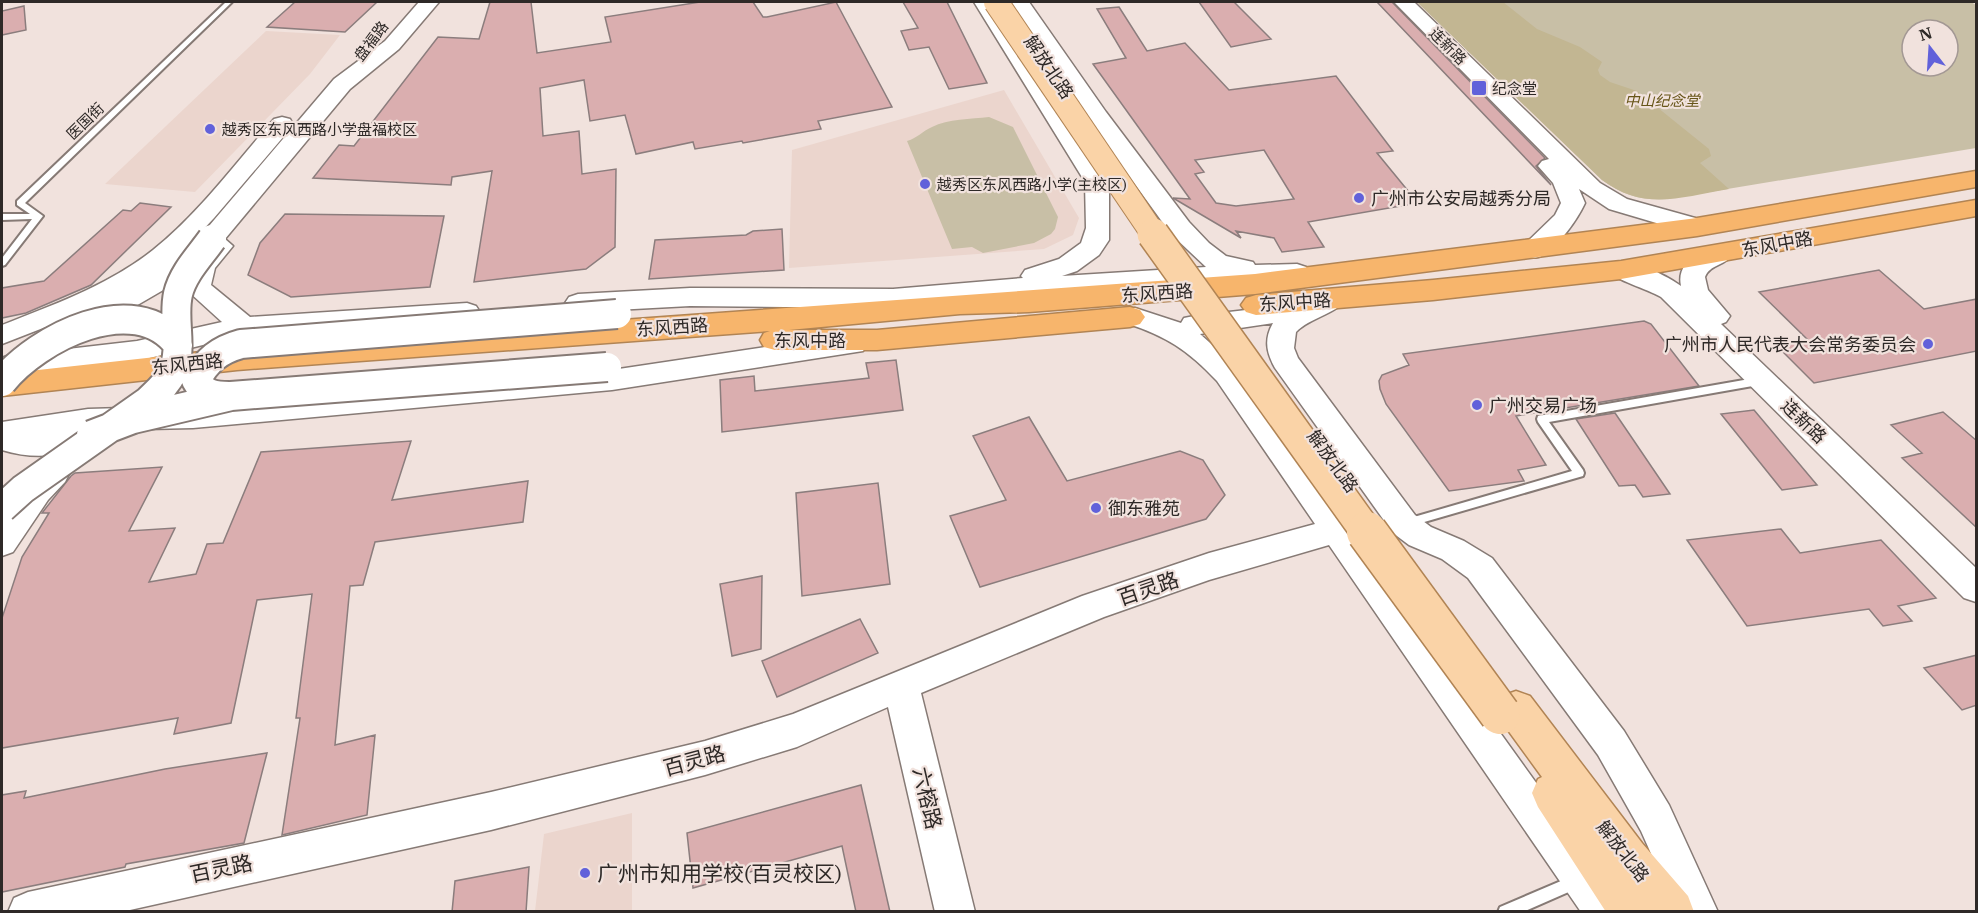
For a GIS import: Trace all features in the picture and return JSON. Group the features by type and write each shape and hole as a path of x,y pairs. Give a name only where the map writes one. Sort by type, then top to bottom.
{"highway":[{"name":"东风中路","path":"608,358 746,341 877,340 1135,316 1338,286 1534,250 1697,227 1977,179"},
{"name":"东风中路","path":"1338,286 1621,270 1719,255 1977,208"},
{"name":"东风西路","path":"2,384 237,359 822,317 960,304 1029,302 1223,288 1338,286"},
{"name":"东风西路","path":"2,403 229,378 608,358"}],"main road":[{"name":"解放北路","path":"996,2 1158,242 1508,711 1672,912"},
{"name":"解放北路","path":"1006,2 1151,215 1508,711 1632,912"}],"street":[{"path":"2,335 50,316 126,279 178,242 294,111 339,65 377,41 429,2"},
{"name":"解放北路","path":"983,2 1097,182"},
{"name":"解放北路","path":"1020,2 1145,183 1180,228 1200,249 1218,263 1338,286"},
{"name":"连新路","path":"1388,2 1564,181 1572,195 1573,202 1570,212 1534,250"},
{"name":"连新路","path":"1403,2 1597,192 1618,204 1697,227"},
{"path":"2,543 27,504 50,477 155,410 174,372 179,356 178,296 182,284 212,239 377,41"},
{"path":"244,326 230,312 208,299 198,286 203,266 364,84 377,41"},
{"path":"1097,182 1117,197 1140,194 1145,189 1145,183"},
{"path":"960,304 993,289 1068,265 1090,249 1096,240 1098,228 1097,182"},
{"path":"2,384 19,363 60,336 156,283 212,239"},
{"name":"连新路","path":"1719,255 1700,263 1696,270 1693,277 1694,290 1698,296 1977,561"},
{"name":"连新路","path":"1621,270 1649,279 1670,291 1977,588"},
{"path":"217,398 199,389 196,380 207,360 230,345 278,339 1213,275 1338,286"},
{"path":"1338,286 1289,322 1279,341 1279,351 1316,406 1404,524 1420,536 1467,559 1487,578 1611,743 1655,818 1698,912"},
{"path":"2,366 137,351 244,326 290,325 614,300 690,297 899,298"},
{"path":"1135,316 1181,332 1217,363 1241,392 1605,912"},
{"path":"2,356 104,323 139,321 170,332 178,345"},
{"path":"2,437 155,410 203,417 612,380 877,340"},
{"path":"2,437 26,446 44,447 66,443 217,398 608,358"},
{"path":"43,474 141,423 217,398"},
{"path":"2,508 43,474 103,431 155,410"},
{"path":"1360,563 1360,552 1364,542 1375,533 1404,524"},
{"name":"百灵路","path":"28,912 491,811 637,776 797,730 901,684 1094,606 1209,567 1337,530"},
{"name":"六榕路","path":"901,684 955,912"}],"lane":[{"name":"医国街","path":"39,216 20,203 229,2"},
{"path":"2,218 39,216"},
{"path":"2,264 39,216"},
{"path":"1404,524 1579,473 1542,419 1762,381"},
{"path":"1505,912 1581,879"}],"shaded area":[{"path":"1417,2 1503,2 1537,29 1580,47 1602,62 1598,70 1600,75 1610,82 1637,91 1709,149 1711,156 1700,163 1729,189 1663,200 1633,196 1618,190 1602,180"},
{"name":"越秀区东风西路小学盘福校区","path":"266,31 340,35 310,74 195,192 105,184"},
{"name":"越秀区东风西路小学(主校区)","path":"1004,90 1079,218 1073,235 1044,249 789,268 792,150"},
{"name":"广州市知用学校(百灵校区)","path":"632,813 632,911 535,911 544,834"}],"green space":[{"name":"中山纪念堂","path":"1417,2 1971,2 1976,5 1976,148 1667,199 1649,199 1617,190 1602,180"},
{"path":"989,117 1013,127 1058,217 1055,229 1051,234 1034,243 983,253 972,247 952,249 907,141 938,124"}],"building":[{"path":"295,2 377,2 345,32 267,27"},
{"path":"490,2 531,2 537,53 611,42 605,17 700,2 753,2 763,17 767,17 836,2 892,107 818,121 821,129 695,149 693,142 636,154 625,115 590,121 584,80 540,88 543,136 579,131 582,174 616,169 615,247 586,269 474,282 492,171 452,177 451,185 313,178 339,145 354,146 438,37 479,39"},
{"path":"903,2 947,2 987,83 949,89 929,47 909,50 901,31 918,28"},
{"path":"1199,2 1234,2 1271,39 1231,47"},
{"path":"1377,2 1392,2 1545,158 1536,166 1551,185"},
{"path":"24,6 26,30 2,35 2,11"},
{"path":"1119,7 1147,51 1185,43 1229,90 1336,76 1393,151 1377,153 1418,203 1308,222 1324,247 1282,252 1274,238 1236,231 1241,238 1173,198 1190,199 1093,64 1126,58 1097,9","holes":["1264,150 1294,199 1236,206 1216,203 1195,174 1204,172 1195,160"]},
{"path":"140,203 171,207 91,285 26,313 2,318 2,288 44,281 123,210 131,211"},
{"path":"285,214 444,216 430,287 291,297 248,275 260,243"},
{"path":"782,229 784,270 649,279 655,240 746,235 753,231"},
{"path":"1879,270 1924,309 1977,299 1977,351 1814,383 1777,346 1808,340 1759,292"},
{"name":"广州交易广场","path":"1644,321 1651,324 1699,386 1516,416 1546,465 1518,470 1524,481 1449,491 1386,404 1380,389 1379,381 1382,375 1409,365 1403,354"},
{"path":"896,360 903,410 722,432 720,380 754,376 755,391 869,378 866,363"},
{"path":"1754,410 1817,485 1782,490 1721,414"},
{"path":"1943,412 1977,441 1977,528 1902,458 1922,453 1891,425"},
{"path":"1615,413 1670,494 1643,497 1635,485 1619,486 1576,419"},
{"name":"御东雅苑","path":"1029,417 1067,481 1180,451 1203,460 1225,495 1206,519 980,587 950,516 1006,500 973,436"},
{"path":"411,441 392,500 528,481 523,522 375,542 363,585 350,586 335,745 375,735 367,815 282,835 300,718 296,718 312,594 257,600 231,723 174,734 178,718 2,748 2,618 22,557 49,513 42,513 71,476 75,473 162,467 129,531 175,528 149,582 196,574 207,544 223,543 261,452"},
{"path":"878,483 890,584 802,596 796,493"},
{"path":"1781,529 1800,553 1881,540 1936,598 1898,606 1912,621 1883,626 1869,609 1747,626 1687,540"},
{"path":"762,576 761,649 732,656 720,584"},
{"path":"860,619 878,653 777,697 762,661"},
{"path":"1977,655 1977,705 1962,710 1924,668"},
{"path":"267,753 244,843 126,864 125,867 2,892 2,795 26,791 24,798 165,769"},
{"path":"861,785 890,912 856,912 842,846 693,888 687,833"},
{"path":"529,867 526,912 452,912 455,881"}],"place":[{"name":"纪念堂","path":"1479,88"},
{"name":"越秀区东风西路小学盘福校区","path":"210,129"},
{"name":"越秀区东风西路小学(主校区)","path":"925,184"},
{"name":"广州市公安局越秀分局","path":"1359,198"},
{"name":"广州市人民代表大会常务委员会","path":"1928,344"},
{"name":"广州交易广场","path":"1477,405"},
{"name":"御东雅苑","path":"1096,508"},
{"name":"广州市知用学校(百灵校区)","path":"585,873"}]}
